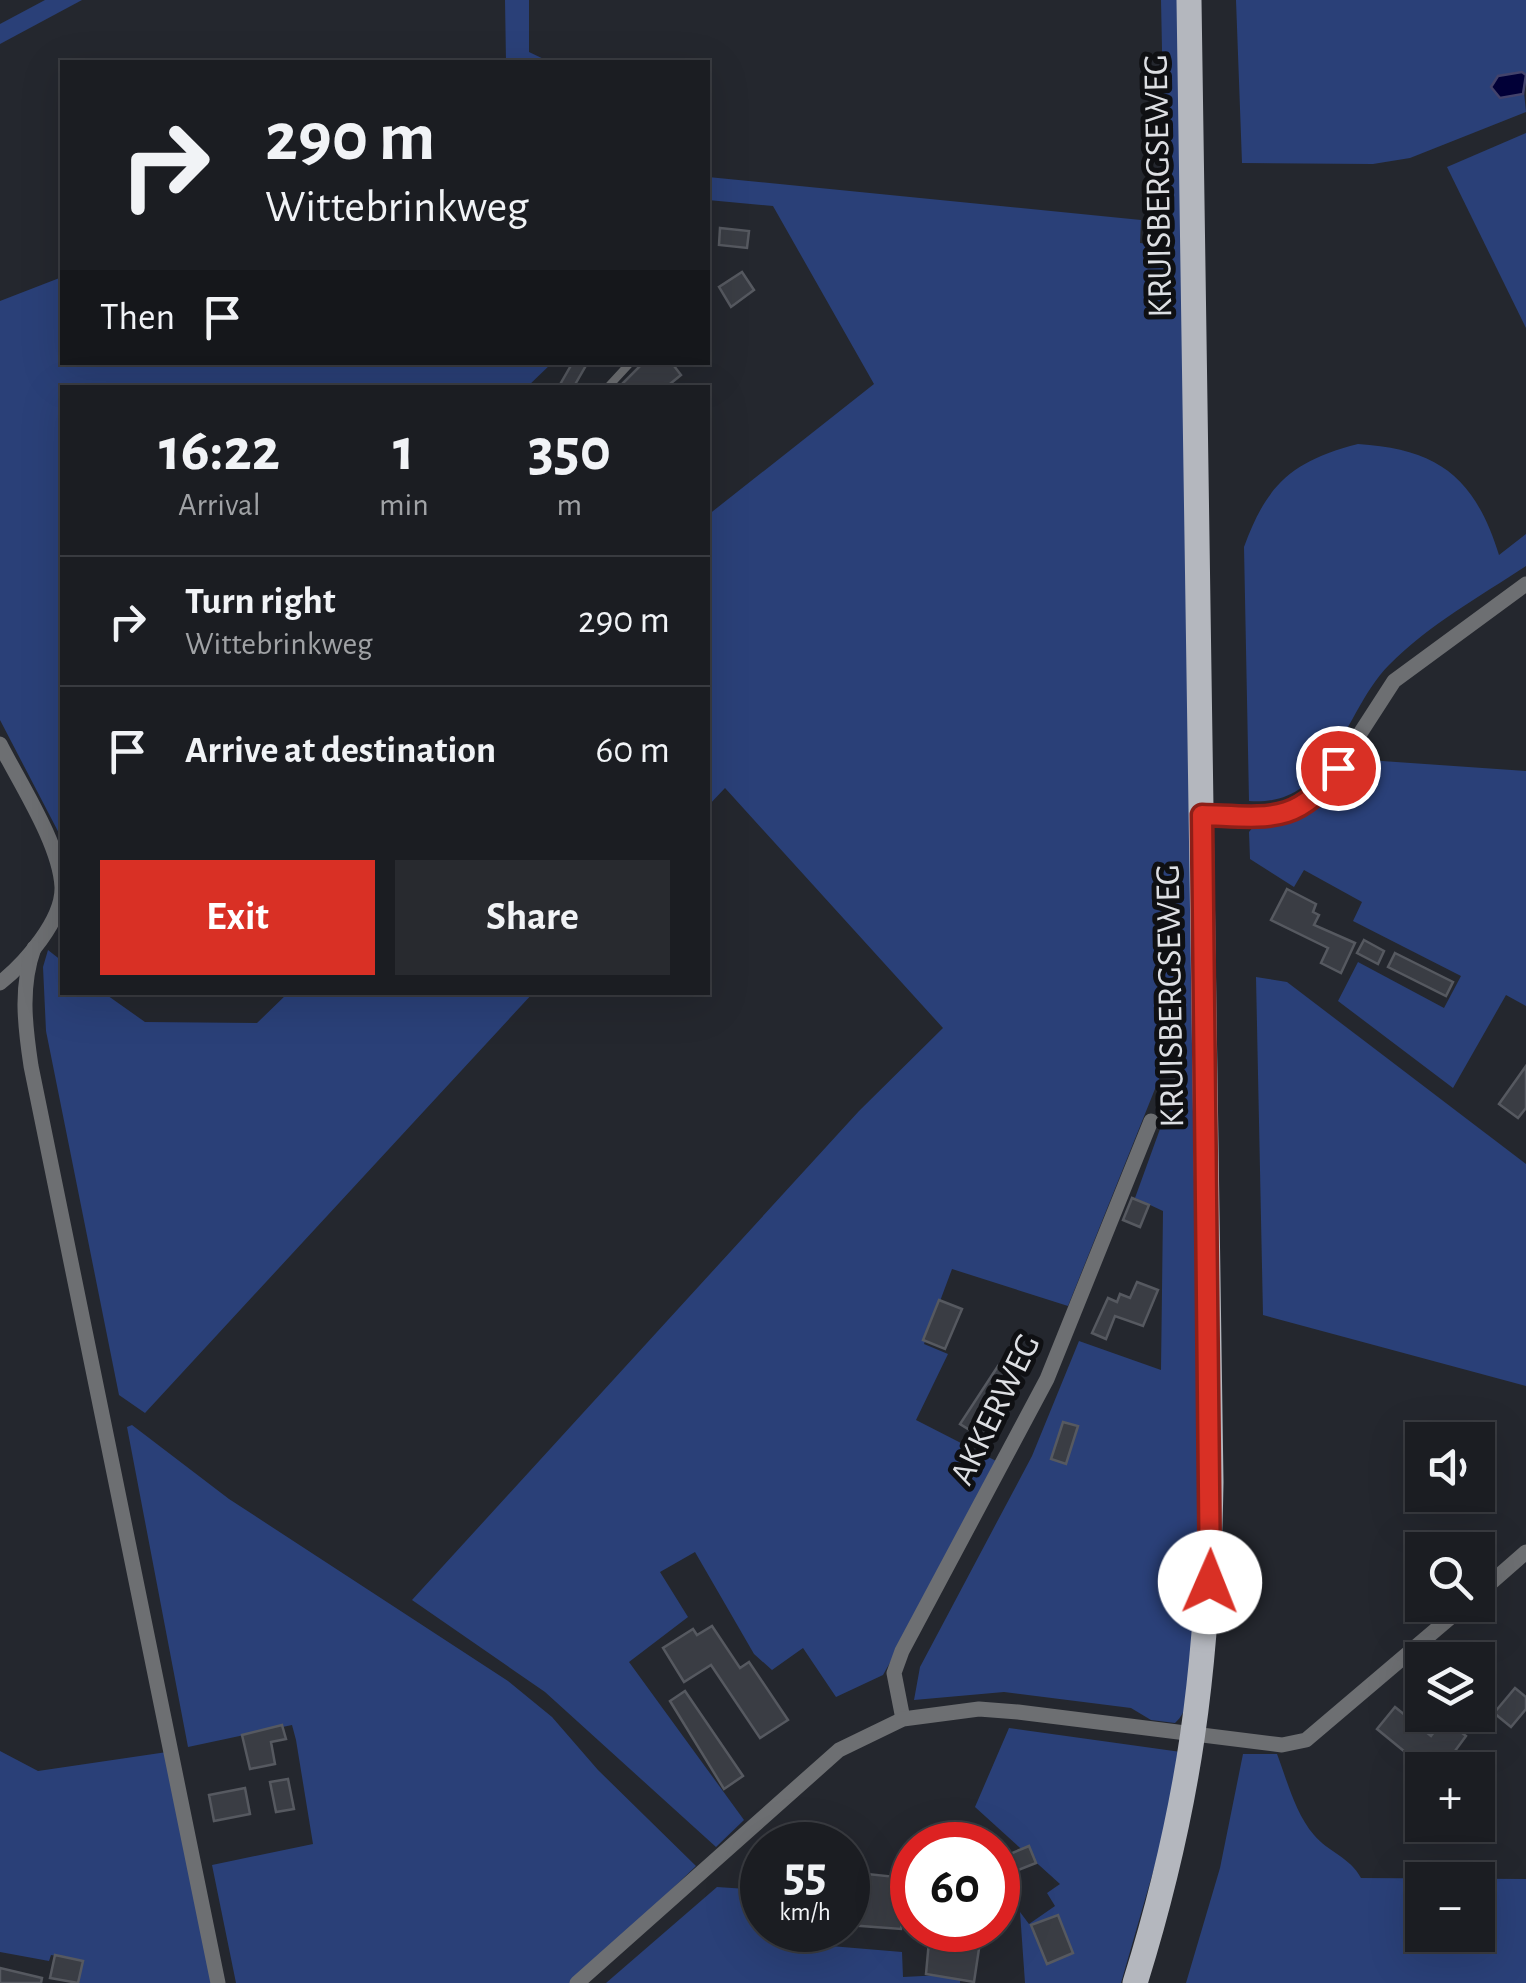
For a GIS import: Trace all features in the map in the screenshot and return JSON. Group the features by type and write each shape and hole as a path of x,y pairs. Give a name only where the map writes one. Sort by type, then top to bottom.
{"main road":[{"name":"KRUISBERGSEWEG","path":"1135,1983 1167,1882 1196,1734 1209,1614 1211,1482 1189,0"}],"street":[{"path":"1202,815 1291,814 1318,797 1394,681 1526,584"},
{"path":"0,744 54,854 60,875"},
{"path":"60,885 56,909 28,966 24,1020 218,1983"},
{"path":"0,983 34,948"},
{"name":"AKKERWEG","path":"903,1719 894,1674 902,1651 1047,1379 1151,1121"},
{"path":"1495,1579 1526,1552"},
{"path":"578,1983 839,1750 903,1719 979,1709 1282,1745 1306,1740 1445,1622"}],"lane":[{"path":"611,385 628,365"}],"shaded area":[{"path":"45,0 82,0 0,44 0,24"},
{"path":"505,0 529,0 529,52 546,60 506,60"},
{"path":"1161,0 1178,0 1202,1554 1198,1644 1190,1693 1175,1723 1151,1720 1131,1708 1004,1692 914,1700 920,1667 1032,1456 1079,1341 1161,1370 1163,1211 1135,1198 1177,1082 1175,1028 1171,1049 1068,1306 952,1269 924,1344 948,1354 916,1420 1002,1464 883,1675 836,1697 803,1648 772,1670 754,1654 695,1552 660,1572 688,1617 629,1662 744,1820 716,1847 545,1692 412,1600 859,1111 943,1028 725,788 710,804 710,513 874,384 773,206 710,200 710,177 1141,220 1140,243 1166,246"},
{"path":"1236,0 1526,0 1526,75 1522,72 1526,112 1410,158 1373,164 1242,163"},
{"path":"1522,72 1526,75 1523,94 1500,98 1491,87 1498,76"},
{"path":"1526,133 1526,328 1447,167"},
{"path":"60,278 60,365 550,365 529,385 60,385 60,835 0,720 0,301"},
{"path":"1358,444 1411,453 1450,472 1478,506 1499,555 1526,534 1526,566 1438,624 1389,665 1318,773 1299,789 1277,799 1249,801 1244,547 1262,507 1285,478 1316,458"},
{"path":"1353,759 1526,771 1526,1006 1506,995 1453,1088 1338,1001 1358,962 1444,1008 1461,976 1353,921 1362,902 1304,870 1294,887 1250,859 1249,832 1253,827 1310,802"},
{"path":"48,950 60,959 60,995 107,995 145,1022 257,1023 286,995 531,995 145,1413 119,1395 46,1031 43,967"},
{"path":"1256,977 1287,982 1526,1164 1526,1386 1263,1315"},
{"path":"132,1425 229,1499 508,1681 552,1717 598,1770 696,1866 574,1983 236,1983 212,1865 313,1844 296,1740 292,1725 188,1747 127,1427"},
{"path":"1009,1728 1181,1752 1178,1785 1121,1983 1025,1983 1020,1912 1029,1924 1055,1906 1047,1893 1060,1884 1020,1848 1020,1822 992,1822 975,1807"},
{"path":"0,1751 38,1771 167,1752 214,1983 73,1983 76,1959 51,1955 49,1961 0,1952"},
{"path":"1243,1754 1277,1754 1307,1826 1361,1878 1405,1878 1405,1952 1495,1952 1495,1879 1526,1879 1526,1983 1186,1983 1220,1868"},
{"path":"717,1887 740,1889 740,1952 902,1952 903,1977 961,1974 960,1983 606,1983"}],"building":[{"path":"720,228 749,231 747,248 719,245"},
{"path":"742,272 754,290 731,307 719,287"},
{"path":"571,365 586,365 575,385 560,385"},
{"path":"641,365 673,365 681,375 669,385 621,385"},
{"path":"1287,889 1316,904 1313,912 1319,915 1314,925 1355,943 1341,973 1321,963 1328,948 1271,920"},
{"path":"1364,940 1384,951 1378,964 1357,953"},
{"path":"1395,953 1453,982 1446,996 1388,967"},
{"path":"1526,1066 1526,1108 1518,1118 1499,1104"},
{"path":"1132,1198 1149,1205 1140,1227 1123,1220"},
{"path":"1137,1282 1158,1290 1143,1326 1115,1316 1106,1339 1092,1333 1108,1298 1117,1302 1120,1294 1130,1298"},
{"path":"939,1300 962,1309 945,1349 923,1340"},
{"path":"998,1366 1023,1381 986,1440 960,1424"},
{"path":"1063,1422 1078,1426 1066,1464 1051,1459"},
{"path":"712,1626 740,1668 749,1662 788,1720 760,1738 711,1665 684,1682 663,1648 693,1629 697,1635"},
{"path":"1515,1688 1526,1697 1526,1709 1511,1727 1495,1712"},
{"path":"685,1691 743,1776 724,1789 670,1701"},
{"path":"1395,1707 1405,1715 1405,1732 1426,1732 1431,1736 1434,1732 1461,1732 1466,1736 1454,1752 1405,1752 1377,1729"},
{"path":"282,1725 286,1739 271,1742 275,1764 250,1769 242,1735"},
{"path":"288,1779 294,1809 276,1812 270,1782"},
{"path":"245,1788 250,1814 214,1821 209,1795"},
{"path":"1029,1846 1036,1863 1020,1869 1020,1850"},
{"path":"870,1874 890,1876 890,1928 870,1927"},
{"path":"1058,1915 1073,1953 1047,1964 1031,1925"},
{"path":"928,1952 978,1952 974,1982 926,1974"},
{"path":"55,1955 83,1961 78,1983 50,1978"},
{"path":"0,1968 42,1978 41,1983 0,1983"}],"route":[{"path":"1210,1582 1202,815 1291,814 1318,797 1338,768"}]}
